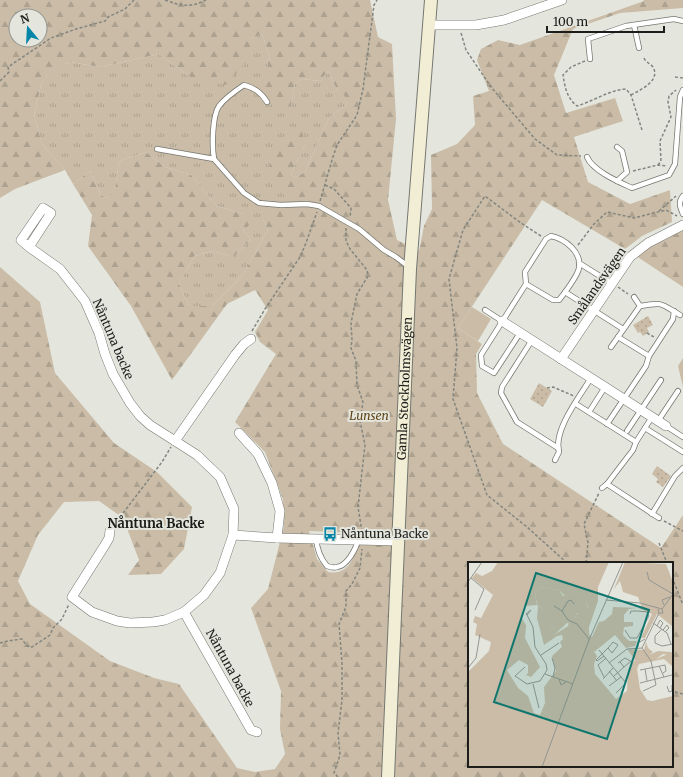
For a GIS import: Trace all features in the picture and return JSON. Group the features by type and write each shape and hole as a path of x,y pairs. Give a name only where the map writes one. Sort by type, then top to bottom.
{"main road":[{"name":"Gamla Stockholmsvägen","path":"388,777 410,269 431,0"}],"street":[{"path":"430,25 476,25 504,20 562,0"},
{"name":"Smålandsvägen","path":"561,359 633,254 682,219"},
{"name":"Nåntuna backe","path":"29,247 60,269 85,301 99,333 113,374 130,403 140,416 150,425 197,456 220,477 234,509 233,535 225,560 214,583 204,595 184,612 165,620 153,622 123,622 92,612 72,597"},
{"path":"502,321 659,421"},
{"path":"175,441 244,344 252,339"},
{"path":"239,433 258,454 272,483 280,511 277,538"},
{"path":"72,597 109,538 110,531"},
{"path":"233,535 277,538 398,541"},
{"name":"Nåntuna backe","path":"184,612 251,730 257,732"}],"lane":[{"path":"590,58 588,38 626,26 674,19 683,21"},
{"path":"634,25 639,48"},
{"path":"214,159 214,130 218,107 228,96 244,85 254,88 267,102"},
{"path":"587,157 590,163 599,171 632,188 669,175 675,164 681,88"},
{"path":"617,147 622,151 627,172 617,181"},
{"path":"157,149 214,159 244,194 259,202 281,205 307,204 319,206 359,229 384,250 396,256 410,269"},
{"path":"682,219 679,204 680,199 683,196"},
{"path":"520,333 494,373 482,366 481,355 526,284 525,272 546,239 551,236 558,238 575,250 579,263 579,269 559,300 553,300 526,284"},
{"path":"579,263 612,283"},
{"path":"565,292 623,330"},
{"path":"634,297 640,306"},
{"path":"611,347 640,306 658,303 663,304 680,314"},
{"path":"485,310 502,321"},
{"path":"607,424 646,366 648,356 673,319 674,311"},
{"path":"618,337 648,356"},
{"path":"532,340 502,387 501,392 517,422 558,448"},
{"path":"555,460 559,452 558,448 562,425 591,378"},
{"path":"627,431 661,380"},
{"path":"589,412 605,387"},
{"path":"602,488 607,484 616,470 624,463 645,428 659,421 678,391"},
{"path":"576,404 636,442"},
{"path":"659,421 683,437"},
{"path":"645,428 683,452"},
{"path":"652,514 675,476 683,468"},
{"path":"607,484 659,518"},
{"path":"316,538 316,545 322,560 327,566 337,567 344,565 360,540"}],"path":[{"path":"0,81 9,72 8,67 51,38 105,21 108,17 125,10 134,0"},
{"path":"165,0 179,5 196,5 206,0"},
{"path":"252,339 252,331 300,256 319,206 337,145 357,115 363,89 374,5 377,0"},
{"path":"460,25 466,50 491,87 535,139 557,155 587,157"},
{"path":"590,58 571,67 563,75 564,86 570,100 577,106 617,90 626,89 631,95 642,130"},
{"path":"631,95 650,84 654,77 654,70 651,65 645,62 644,58"},
{"path":"675,77 683,78"},
{"path":"658,165 660,161 660,141 671,118 668,102 669,96 681,88"},
{"path":"627,172 658,165 673,167"},
{"path":"325,185 334,189 351,208 350,216 347,221 346,241 350,249 367,270 368,276 357,294 351,323 351,348 356,361 357,386 363,402 360,421 365,446 358,507 360,568 352,584 346,591 346,607 339,624 342,663 342,700 338,734 340,755 334,773 338,777"},
{"path":"658,212 676,196"},
{"path":"575,250 594,224 607,212 634,218 666,210 682,219"},
{"path":"612,283 634,297"},
{"path":"648,333 659,340"},
{"path":"547,388 553,387 579,398"},
{"path":"110,531 162,462 175,441"},
{"path":"586,562 588,543 584,524 602,488"},
{"path":"659,518 683,531"},
{"path":"659,543 667,562"},
{"path":"673,580 683,605"},
{"path":"0,644 8,640 22,639 27,646 32,647 50,635 53,628 62,620 72,597"},
{"path":"673,689 675,692 683,694"}],"green space":[{"name":"Lunsen","path":"0,0 370,0 378,37 392,44 396,119 388,200 397,240 419,251 424,226 432,209 431,155 457,144 475,125 473,96 489,91 477,60 481,49 498,40 520,45 644,1 643,0 683,0 683,8 620,13 573,29 554,75 566,113 615,98 623,121 574,137 588,182 630,204 670,190 672,222 642,236 625,249 542,200 458,328 482,344 476,354 477,393 503,444 661,548 683,515 683,777 0,777 0,267 40,302 55,373 114,443 157,472 192,507 184,549 161,574 128,575 139,560 123,518 99,501 64,502 38,535 18,581 30,604 110,661 154,678 179,684 237,768 255,772 275,769 285,754 280,729 281,691 251,608 268,589 284,526 283,499 265,452 235,422 276,354 260,342 255,332 268,310 255,290 227,304 172,380 131,306 88,246 92,215 73,184 90,171 101,195 108,199 115,189 119,161 146,152 165,167 191,175 217,206 243,214 249,225 243,230 251,240 233,257 212,251 194,256 179,284 189,306 212,306 242,276 268,230 263,219 267,207 297,207 276,187 269,169 273,154 285,137 301,128 305,144 291,174 295,178 305,172 329,118 347,104 344,95 337,90 328,71 320,81 302,79 295,84 291,106 274,109 262,87 270,73 267,62 270,57 262,34 250,39 255,51 226,85 190,77 159,54 100,67 70,62 51,69 41,85 34,115 42,144 65,170 15,189 0,198","holes":["309,531 360,533 357,548 352,561 348,566 343,570 328,572 317,559"]},
{"path":"262,34 270,57 267,62 271,73 291,106 295,84 302,79 320,81 328,71 337,90 344,94 347,104 329,118 305,172 295,178 291,174 305,144 273,154 298,208 263,219 268,230 242,276 212,306 189,306 179,284 194,256 212,251 233,257 251,240 243,230 243,214 217,206 191,175 165,167 146,152 119,161 115,190 108,199 101,195 90,171 73,184 65,170 42,144 34,115 41,85 51,68 70,62 100,67 159,54 190,77 250,39"},
{"path":"683,226 683,287 633,254"},
{"path":"472,307 491,319 478,341 458,328"},
{"path":"648,316 653,325 647,328 649,332 643,336 640,332 638,333 633,325"},
{"path":"683,358 683,387 678,366"},
{"path":"539,383 552,391 543,407 530,399"},
{"path":"657,466 671,476 663,487 656,482 658,479 652,474"}],"place":[{"name":"Nåntuna Backe","path":"330,534"}],"district":[{"name":"Nåntuna Backe","path":"156,523"}]}
